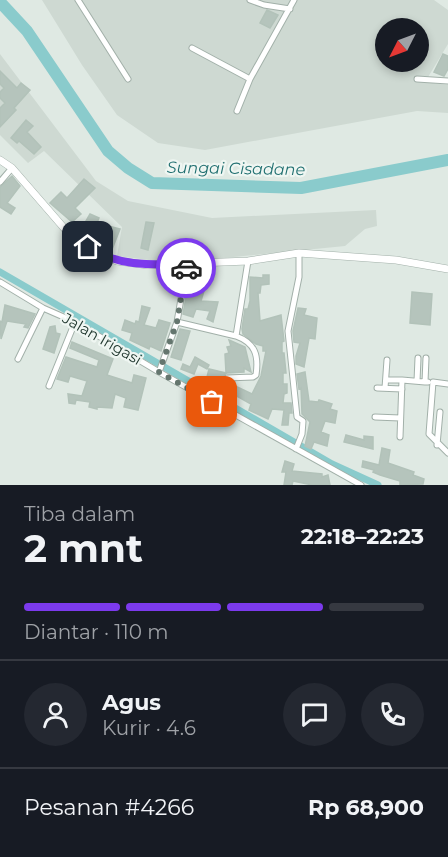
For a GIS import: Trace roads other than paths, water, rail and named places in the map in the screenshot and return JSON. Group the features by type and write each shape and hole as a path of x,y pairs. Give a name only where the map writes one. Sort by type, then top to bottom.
{"street":[{"path":"78,0 128,79"},
{"path":"250,0 264,5 290,9"},
{"path":"237,111 250,79 294,0"},
{"path":"192,48 250,79"},
{"path":"417,79 448,81"},
{"path":"0,160 12,168 64,228 96,252 117,261 132,264 187,264 248,261 299,253 396,260 448,269"},
{"path":"0,182 12,168"},
{"path":"297,445 303,421 297,417 288,331 299,277 299,253"},
{"path":"236,336 248,261"},
{"path":"160,369 177,322 187,264"},
{"name":"Jalan Irigasi","path":"0,282 43,308 75,322 214,398 297,445 361,485"},
{"path":"18,359 43,308"},
{"path":"49,386 75,322"},
{"path":"177,322 248,340 257,354 256,375 227,378 214,398"},
{"path":"417,381 418,358"},
{"path":"425,382 426,358"},
{"path":"386,388 387,360"},
{"path":"386,380 448,384"},
{"path":"400,437 402,380"},
{"path":"433,382 429,435 448,453"},
{"path":"377,387 402,389"},
{"path":"431,412 448,412"},
{"path":"437,445 440,412"},
{"path":"375,417 400,418"}],"waterway":[{"name":"Sungai Cisadane","path":"0,2 27,31 108,151 128,168 152,183 301,188 448,160"},
{"path":"0,272 332,464 378,485"}]}
